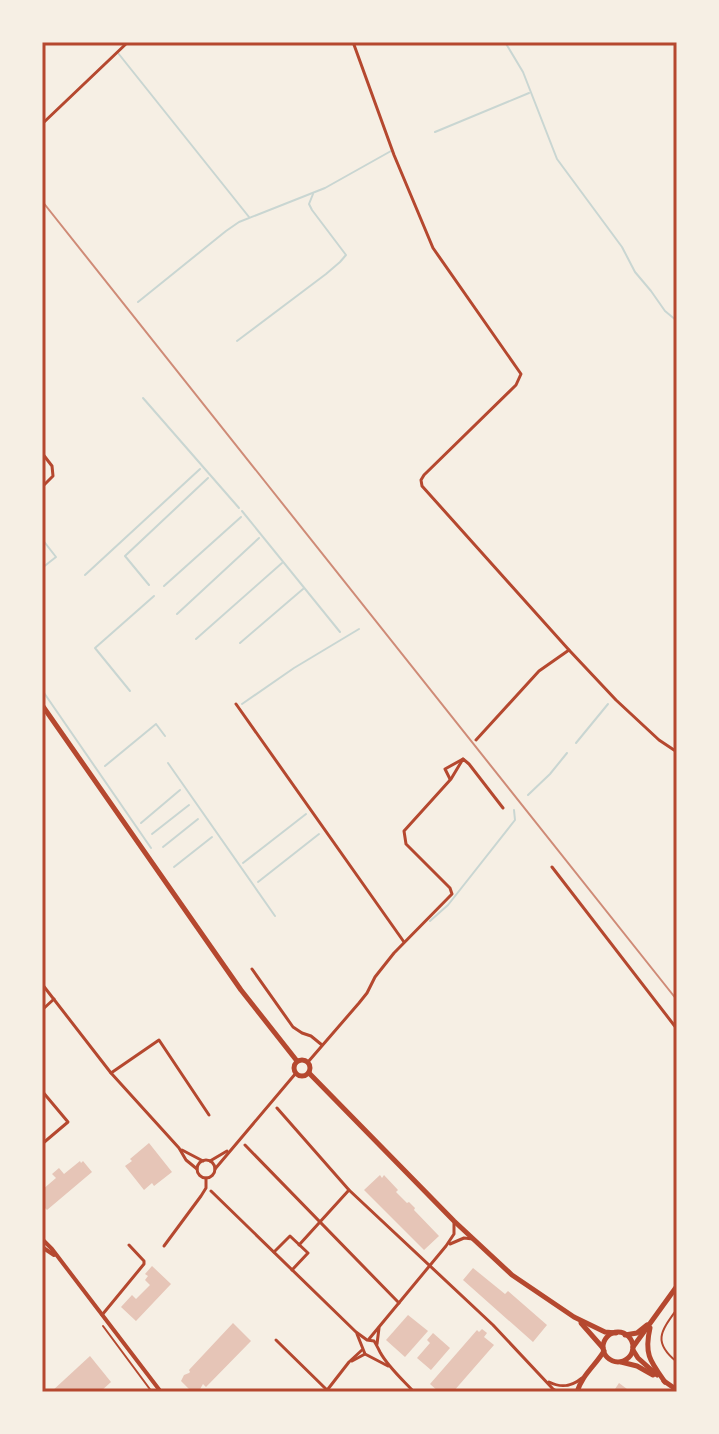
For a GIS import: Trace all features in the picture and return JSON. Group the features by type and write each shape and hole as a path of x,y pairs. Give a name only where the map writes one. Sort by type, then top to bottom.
{"main road":[{"path":"42,705 241,990 297,1061"},
{"path":"297,1061 308,1062 309,1073"},
{"path":"297,1061 294,1068 296,1073 302,1076 309,1073"},
{"path":"309,1073 454,1221 512,1275 574,1317 605,1332 637,1333 651,1322"},
{"path":"42,1239 161,1392"},
{"path":"42,1247 56,1256"},
{"path":"620,1362 629,1357 677,1289"},
{"path":"574,1317 611,1361"},
{"path":"651,1322 647,1350 651,1363 665,1382"},
{"path":"577,1392 582,1378 603,1350 605,1340 616,1333"},
{"path":"625,1335 642,1362 665,1382"},
{"path":"593,1367 611,1361 637,1366 677,1390"}],"street":[{"path":"42,124 128,42"},
{"path":"353,42 433,248 521,374 516,385 424,475 422,486 569,650 641,725 677,752"},
{"path":"42,453 52,466 53,476 42,487"},
{"path":"476,740 539,671 569,650"},
{"path":"236,704 404,942"},
{"path":"451,779 445,769 463,759"},
{"path":"308,1062 359,1003 381,967 452,894 450,888 406,844 404,831 451,779 463,759"},
{"path":"463,759 503,808"},
{"path":"552,867 677,1029"},
{"path":"252,969 285,1019 297,1031 311,1036 322,1045"},
{"path":"42,984 111,1073 179,1148 186,1160 206,1178 213,1175 233,1146 296,1073"},
{"path":"42,1010 54,999"},
{"path":"111,1073 159,1040 209,1115"},
{"path":"42,1091 68,1122 42,1144"},
{"path":"277,1108 349,1190 493,1325 558,1392"},
{"path":"245,1145 399,1303"},
{"path":"179,1148 203,1161 210,1161 233,1146"},
{"path":"197,1169 203,1161"},
{"path":"210,1161 215,1169"},
{"path":"164,1246 206,1188 206,1178"},
{"path":"299,1245 349,1190"},
{"path":"211,1191 356,1332 366,1341 374,1341 391,1368 414,1392"},
{"path":"366,1353 366,1341 454,1234 454,1221"},
{"path":"274,1252 290,1236 308,1253 292,1270"},
{"path":"446,1246 456,1240 473,1239"},
{"path":"102,1315 144,1264 129,1245"},
{"path":"276,1340 327,1391 349,1362 366,1353 375,1353 379,1328"},
{"path":"366,1353 391,1368"},
{"path":"545,1380 569,1386 582,1378"}],"lane":[{"path":"677,1309 664,1326 661,1336 663,1347 677,1362"}],"path":[{"path":"102,1324 152,1392"}],"building":[{"path":"149,1143 172,1172 144,1190 125,1166"},
{"path":"80,1161 92,1172 47,1210 42,1205 42,1190 56,1178 52,1174 59,1168 64,1174"},
{"path":"380,1175 382,1178 384,1175 398,1190 396,1192 415,1208 439,1236 424,1250 364,1190"},
{"path":"152,1266 171,1284 136,1321 121,1307 132,1295 136,1299 150,1285 145,1280 148,1276 145,1274"},
{"path":"473,1268 505,1294 508,1291 547,1325 533,1342 463,1280"},
{"path":"408,1315 428,1331 405,1357 386,1340"},
{"path":"233,1323 251,1341 206,1387 203,1384 199,1391 192,1392 181,1381 184,1375"},
{"path":"477,1330 487,1333 484,1337 494,1345 453,1392 439,1392 430,1384"},
{"path":"433,1333 450,1348 431,1370 417,1358 430,1343 427,1340"},
{"path":"90,1356 111,1382 100,1392 51,1392"},
{"path":"619,1383 631,1392 613,1392"}],"waterway":[{"path":"505,42 523,72 557,159 622,247 635,272 665,311 677,321"},
{"path":"118,53 249,217"},
{"path":"435,132 529,93"},
{"path":"138,302 239,222 325,188 391,151"},
{"path":"237,341 326,274 346,255 312,210 309,204 313,194"},
{"path":"143,398 239,508"},
{"path":"85,575 200,469"},
{"path":"149,585 125,556 208,478"},
{"path":"242,511 340,632"},
{"path":"164,586 241,517"},
{"path":"177,614 259,538"},
{"path":"42,539 56,557 42,568"},
{"path":"196,639 282,563"},
{"path":"240,643 303,589"},
{"path":"130,691 95,648 154,596"},
{"path":"242,704 359,629"},
{"path":"42,690 151,848"},
{"path":"576,743 608,704"},
{"path":"105,766 156,724 165,736"},
{"path":"528,795 567,753"},
{"path":"168,763 275,916"},
{"path":"141,823 180,790"},
{"path":"152,834 189,805"},
{"path":"430,921 448,905 515,820 514,810"},
{"path":"243,863 306,814"},
{"path":"163,847 198,819"},
{"path":"258,882 319,834"},
{"path":"174,867 212,837"}],"railway":[{"path":"42,201 677,1000"}]}
